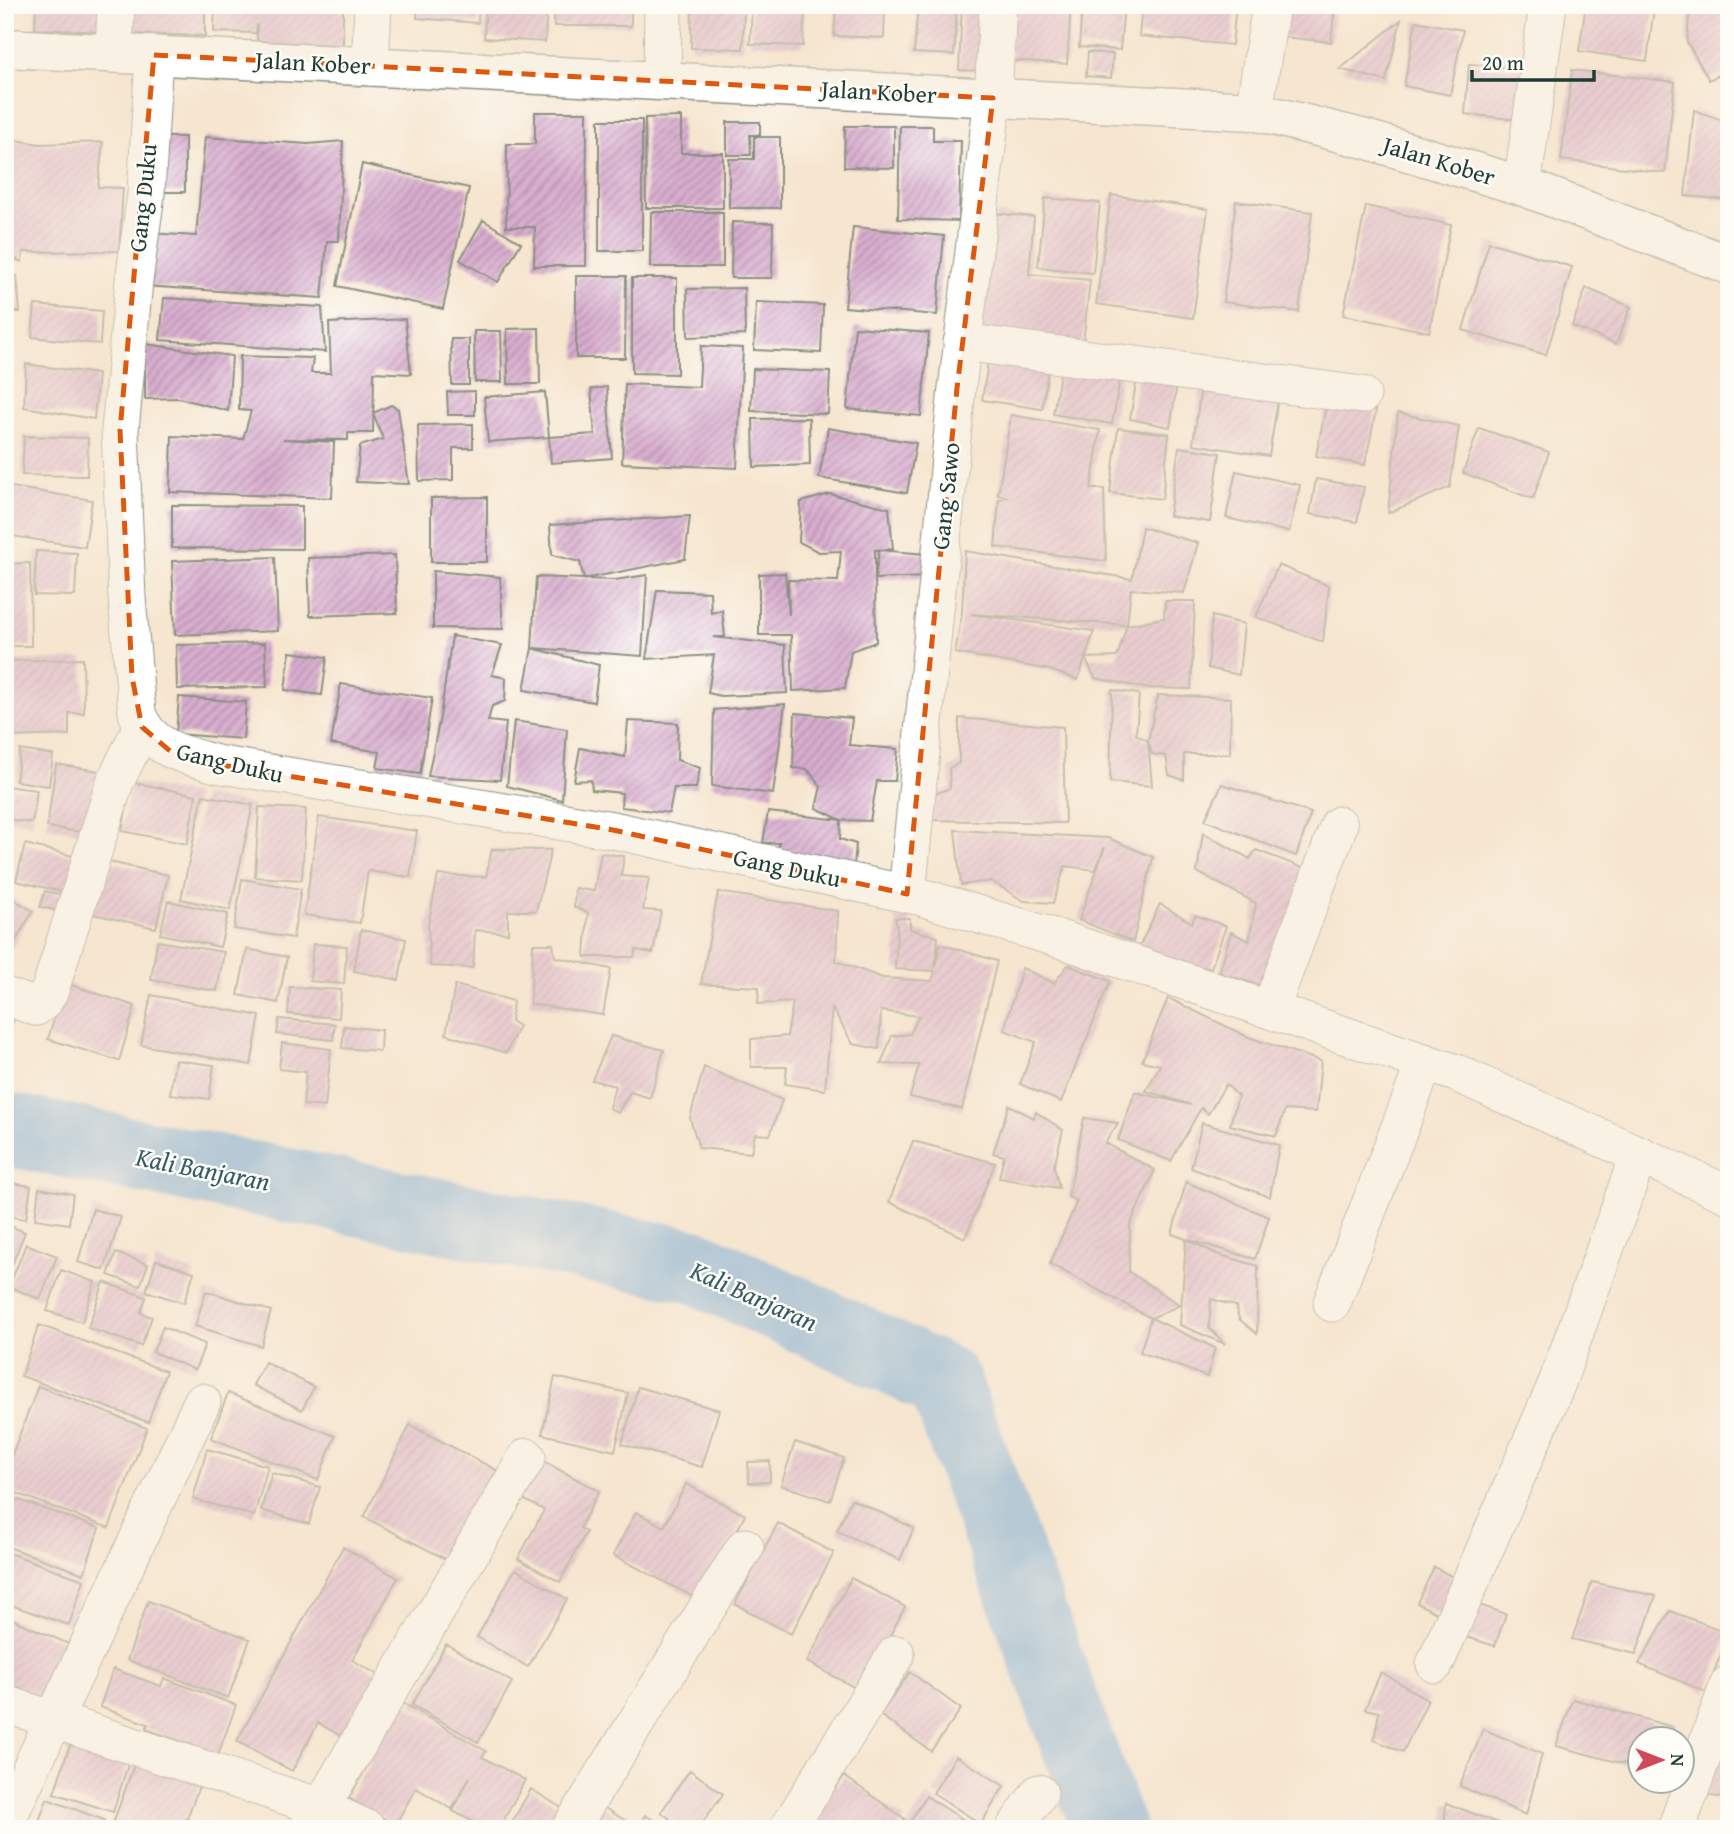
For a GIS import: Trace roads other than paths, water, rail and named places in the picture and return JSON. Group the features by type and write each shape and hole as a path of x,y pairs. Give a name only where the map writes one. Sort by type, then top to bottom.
{"street":[{"path":"114,54 116,5"},
{"path":"370,67 373,5"},
{"path":"662,81 663,5"},
{"name":"Gang Sawo","path":"907,894 962,342 993,98 998,5"},
{"path":"1254,111 1272,5"},
{"path":"1522,186 1548,5"},
{"name":"Jalan Kober","path":"5,48 1254,111 1365,139 1522,186 1729,265"},
{"name":"Gang Duku","path":"154,55 145,194 120,430 132,677 137,713 142,727 170,751 216,764 613,830 907,894 1063,940 1457,1073 1729,1195"},
{"path":"962,342 1362,395"},
{"path":"5,996 36,1007 44,1001 50,990 115,782 142,727"},
{"path":"1270,1010 1339,825"},
{"path":"1332,1303 1425,1062"},
{"path":"1435,1664 1557,1383 1639,1154"},
{"path":"5,1824 202,1402"},
{"path":"314,1818 527,1457"},
{"path":"570,1829 745,1547"},
{"path":"788,1829 896,1654"},
{"path":"1676,1829 1729,1684"},
{"path":"5,1704 314,1818 367,1829"},
{"path":"1014,1829 1039,1793"}],"waterway":[{"name":"Kali Banjaran","path":"5,1129 694,1266 944,1382 1109,1829"}]}
